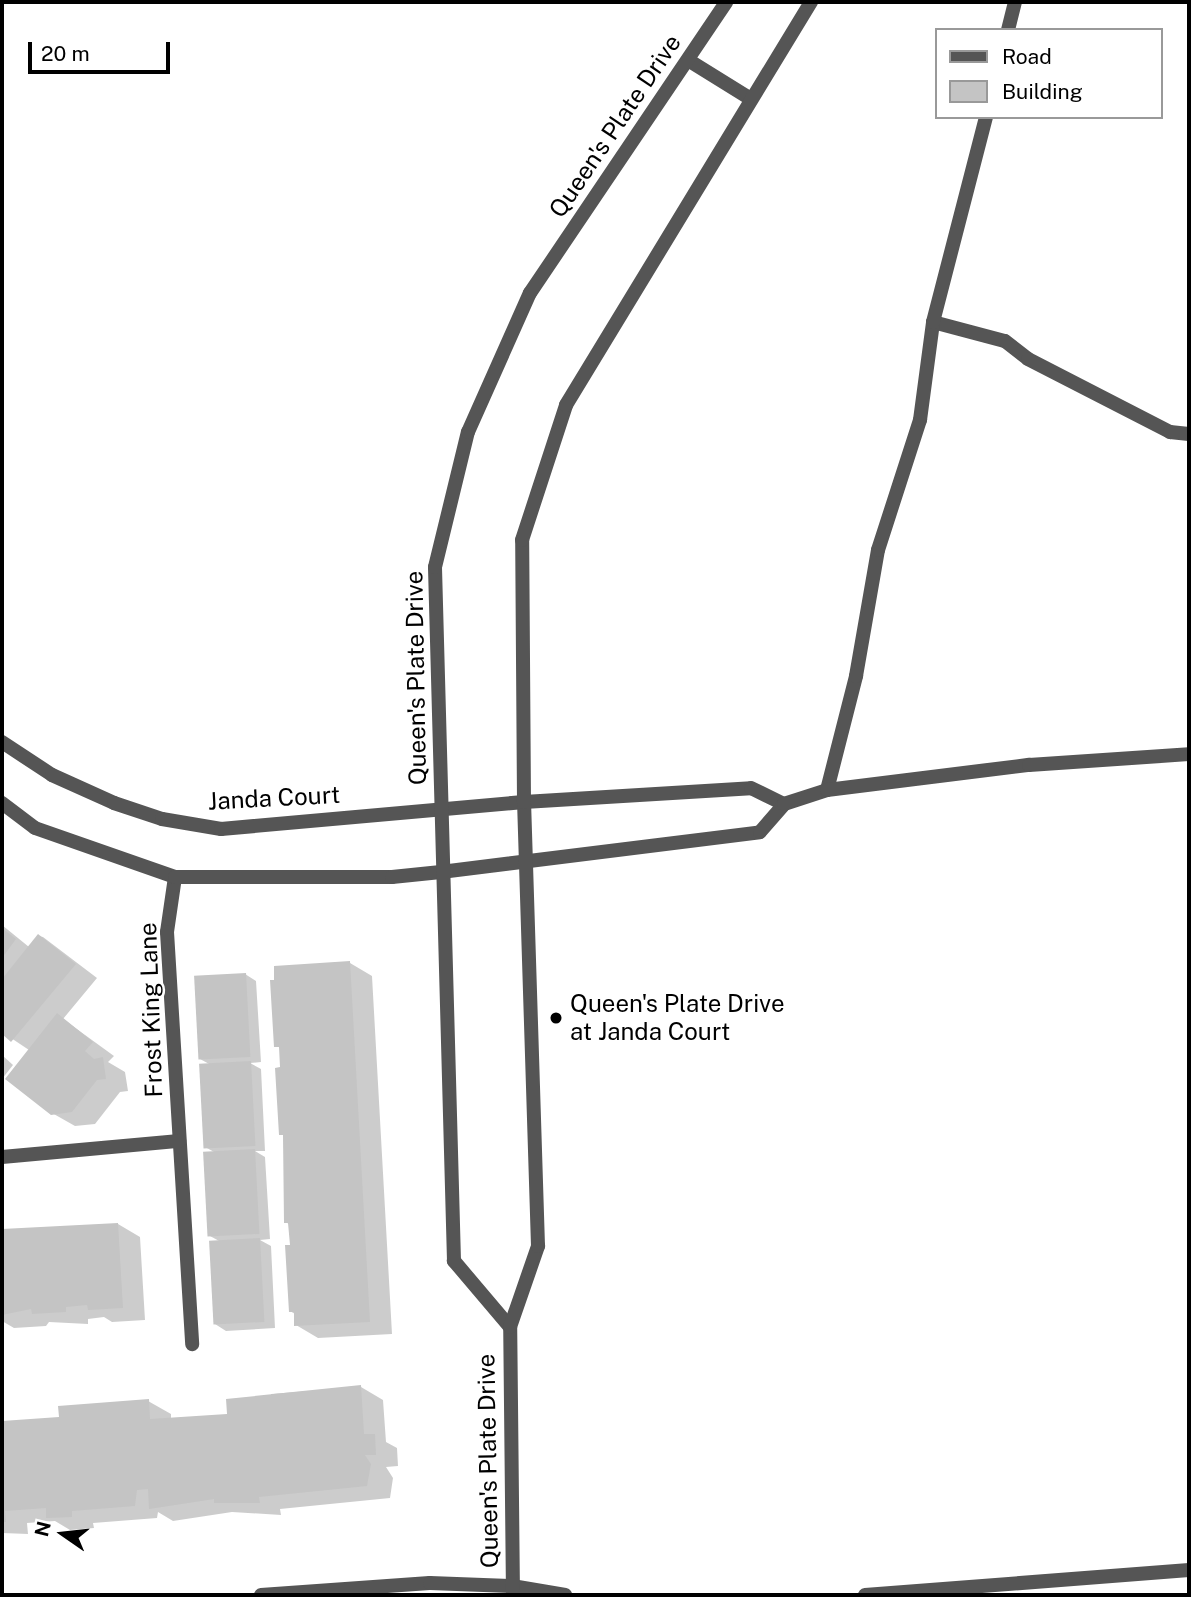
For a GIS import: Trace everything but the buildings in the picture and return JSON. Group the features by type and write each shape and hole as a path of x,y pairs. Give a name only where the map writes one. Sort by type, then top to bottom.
{"street":[{"name":"Queen's Plate Drive","path":"510,1326 454,1261 440,872 435,568 468,432 530,293 726,2"},
{"name":"Queen's Plate Drive","path":"513,1591 510,1326 538,1246 524,802 522,540 562,418 811,2"},
{"path":"1009,28 1016,2"},
{"path":"688,60 751,99"},
{"path":"827,790 856,676 878,550 920,420 933,322 985,119"},
{"path":"933,322 1006,341 1028,359 1170,432 1189,434"},
{"name":"Janda Court","path":"2,742 52,775 114,803 162,818 221,829 524,802 751,788 784,804"},
{"path":"2,803 35,828 175,877 392,877 760,832 784,804 827,790 1029,765 1189,754"},
{"name":"Frost King Lane","path":"175,877 167,932 192,1344"},
{"path":"2,1157 178,1141"},
{"path":"865,1595 1189,1570"},
{"path":"261,1595 430,1583 565,1595"}],"place":[{"name":"Queen's Plate Drive at Janda Court","path":"556,1018"}]}
